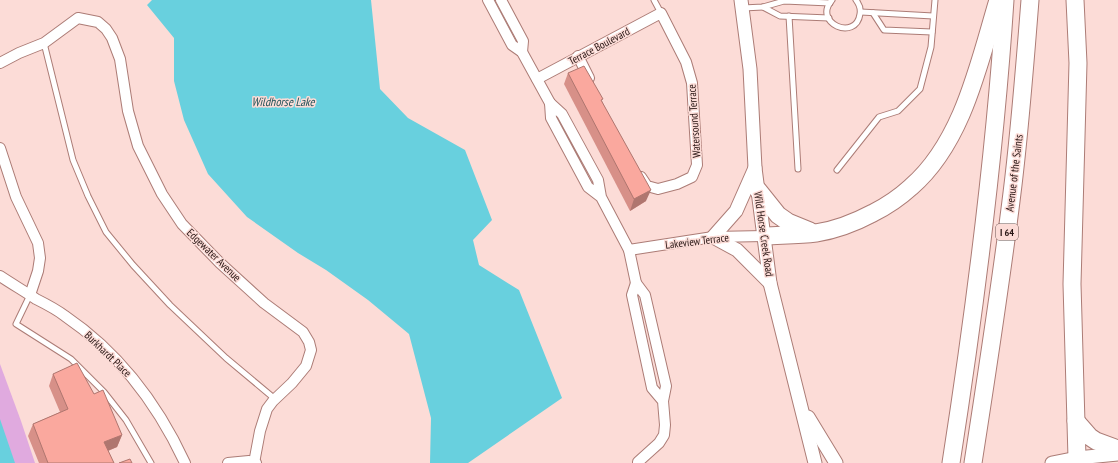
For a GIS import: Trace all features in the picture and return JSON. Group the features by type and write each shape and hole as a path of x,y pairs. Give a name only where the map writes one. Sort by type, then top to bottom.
{"highway":[{"path":"765,236 816,233 851,223 883,207 911,187 924,174 949,139 970,92 984,52 998,0"},
{"name":"I 64","path":"951,463 983,238 998,96 1005,0"},
{"name":"Avenue of the Saints","path":"973,463 993,334 1012,193 1030,0"},
{"path":"1075,0 1078,69 1072,284 1077,461"},
{"path":"758,190 778,215 788,222 816,233"},
{"path":"1076,422 1090,437 1096,441 1118,449"}],"main road":[{"name":"Wild Horse Creek Road","path":"742,4 750,69 755,168 770,283 813,459"},
{"path":"755,168 736,211 713,237 737,250 770,283"},
{"path":"801,406 836,463"},
{"path":"1052,463 1077,461 1118,454"},
{"path":"813,459 822,463"}],"street":[{"path":"488,0 512,45 522,52 550,103 566,120 598,180 601,197 629,250 636,283 645,295 666,386 663,401 665,425 664,435 659,443 635,463"},
{"path":"501,0 523,41 522,52"},
{"name":"Terrace Boulevard","path":"537,79 661,13"},
{"name":"Watersound Terrace","path":"637,170 647,186 658,189 677,184 692,177 697,165 692,83 686,62 661,13"},
{"name":"Edgewater Avenue","path":"44,44 78,18 98,22 106,29 112,38 120,59 128,111 138,146 162,194 182,224 220,263 264,303 302,332 309,342 311,350 306,366 292,383 266,409 260,431 255,463"},
{"path":"0,63 19,53 44,44"},
{"path":"578,56 593,84"},
{"path":"0,148 16,197 38,243 40,258 38,271 30,295"},
{"name":"Lakeview Terrace","path":"629,250 713,237 765,236"},
{"name":"Burkhardt Place","path":"0,276 65,316 96,340 126,370 152,404 171,435 185,463"},
{"path":"228,463 249,461 255,463"}],"lane":[{"name":"Watersound Terrace","path":"654,0 661,13"},
{"path":"763,7 784,1 831,1 827,13 829,18 836,26 847,28 856,23 861,12 856,0"},
{"path":"837,170 879,117 898,111 920,89 931,47 935,0"},
{"path":"742,4 763,7 780,16 829,18"},
{"path":"861,12 933,16"},
{"path":"873,13 884,30 932,32"},
{"path":"789,16 798,169"},
{"path":"44,44 73,160 88,196 106,232 133,265 170,305 226,358 276,399"},
{"path":"30,295 16,324 71,359 104,392 126,420 151,463"}],"shaded area":[{"path":"0,364 21,421 35,463 0,463"}],"water":[{"name":"Wildhorse Lake","path":"152,0 371,0 380,89 408,118 465,150 492,220 473,240 479,265 519,290 562,398 468,463 430,463 431,418 409,334 368,300 247,217 208,174 184,120 174,81 174,38 147,5"},
{"path":"0,419 15,463 0,463"}],"building":[{"path":"584,66 603,99 601,100 651,190 634,199 568,73"},
{"path":"77,363 94,394 103,390 122,435 104,442 114,463 48,463 33,424 68,409 53,374"},
{"path":"130,459 132,463 119,463"}]}
